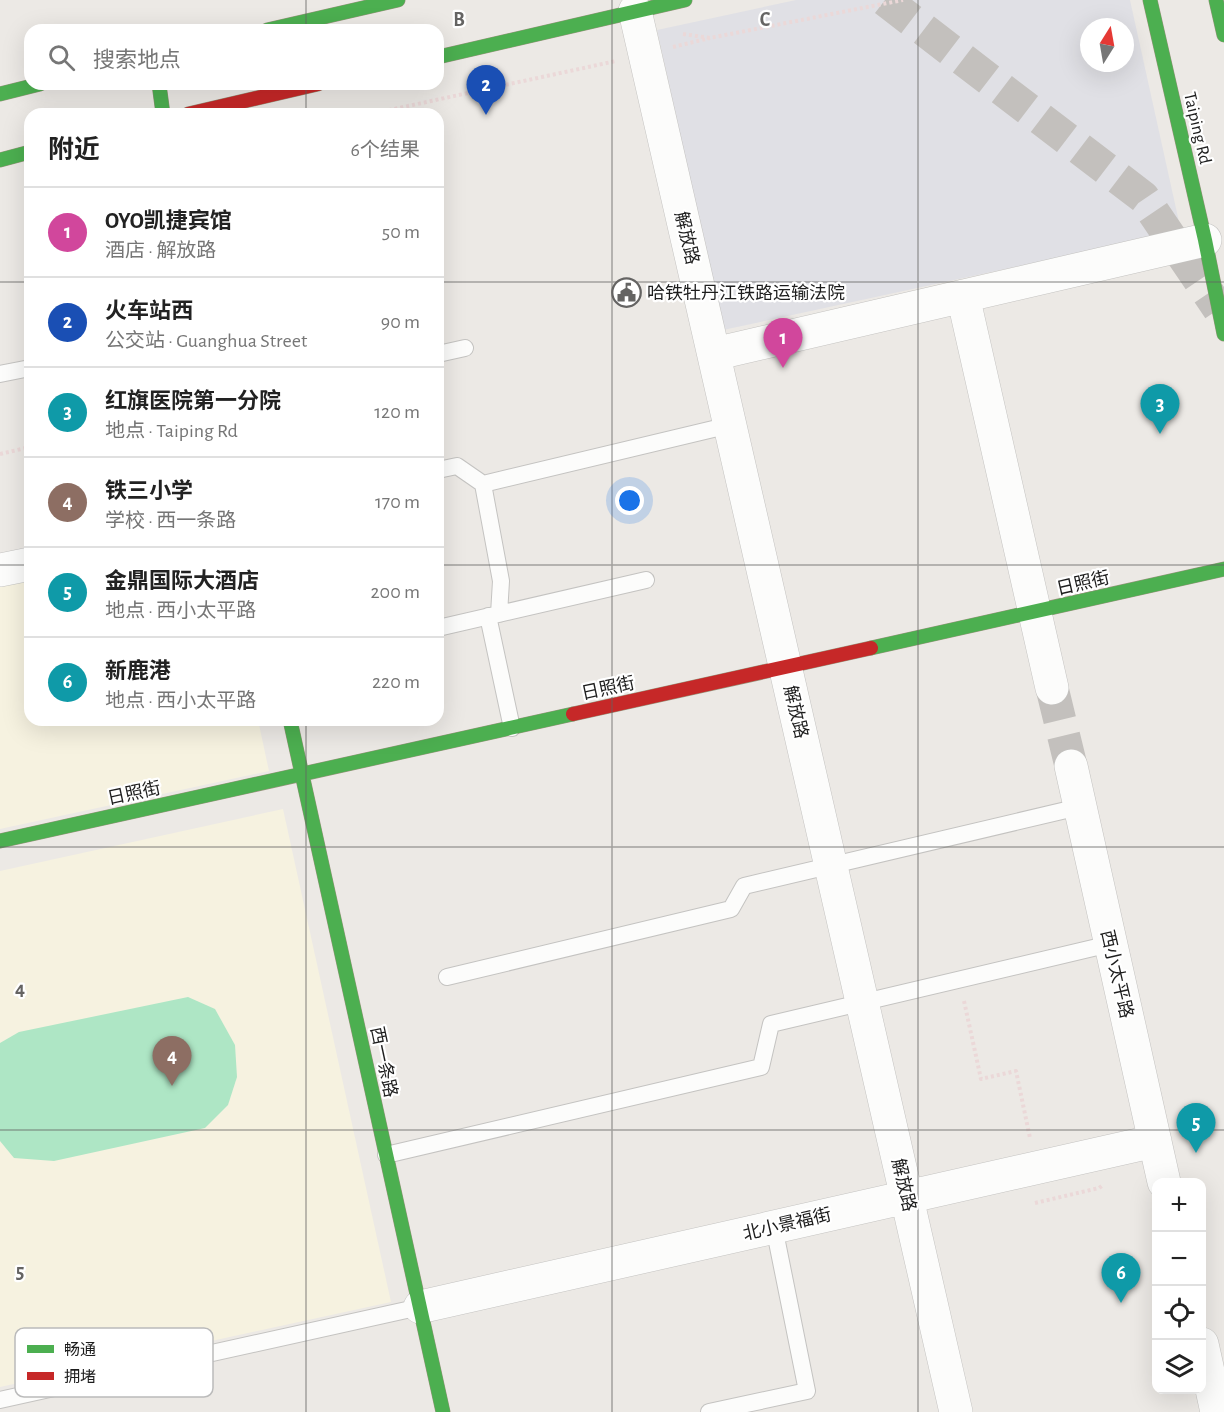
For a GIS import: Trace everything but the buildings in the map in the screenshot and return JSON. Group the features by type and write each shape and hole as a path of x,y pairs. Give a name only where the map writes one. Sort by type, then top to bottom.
{"main road":[{"path":"293,24 398,0"},
{"path":"444,56 685,0"},
{"name":"Taiping Rd","path":"1150,0 1224,334"},
{"path":"1216,0 1224,35"},
{"path":"0,94 24,88"},
{"path":"160,90 162,108"},
{"path":"214,108 292,90"},
{"path":"0,159 24,153"},
{"name":"日照街","path":"0,841 1224,569"},
{"name":"西一条路","path":"291,726 443,1412"}],"street":[{"name":"解放路","path":"635,11 956,1412"},
{"path":"714,354 1204,240"},
{"path":"963,296 1052,688"},
{"path":"0,570 24,565"},
{"name":"西小太平路","path":"1071,766 1163,1178"},
{"name":"北小景福街","path":"420,1307 1155,1141"},
{"path":"1206,1362 1217,1412"}],"lane":[{"path":"444,353 465,348"},
{"path":"0,374 24,369"},
{"path":"483,484 730,425"},
{"path":"444,469 457,466 483,484 501,581 493,615 512,728"},
{"path":"444,627 646,580"},
{"path":"447,977 731,909 744,886 1079,807"},
{"path":"386,1155 762,1067 771,1024 1110,944"},
{"path":"709,1412 807,1391 774,1227"},
{"path":"213,1353 420,1307"},
{"path":"0,1400 15,1397"}],"path":[{"path":"398,108 710,38 903,0"},
{"path":"678,33 710,38"},
{"path":"0,454 24,448"},
{"path":"960,979 981,1079 1016,1071 1037,1168"},
{"path":"1035,1203 1099,1188"}],"shaded area":[{"path":"796,0 1130,0 1134,18 1080,18 1080,72 1134,72 1134,18 1181,231 723,330 657,30"},
{"path":"24,575 24,726 259,726 269,771 0,829 0,580"},
{"path":"283,809 391,1302 213,1341 213,1328 15,1328 15,1384 0,1387 0,871"}],"green space":[{"path":"188,997 215,1009 235,1045 237,1077 228,1105 205,1128 54,1161 14,1158 0,1141 0,1043 19,1032"}],"tunnel":[{"path":"885,0 1143,197 1219,309"},
{"path":"1052,688 1071,766"}],"traffic: fast":[{"path":"293,24 398,0"},
{"path":"444,56 685,0"},
{"path":"1150,0 1224,334"},
{"path":"1216,0 1224,35"},
{"path":"0,94 24,88"},
{"path":"160,90 162,108"},
{"path":"0,160 24,154"},
{"path":"871,648 1224,569"},
{"path":"0,841 573,714"},
{"path":"291,726 443,1412"}],"traffic: jam":[{"path":"214,108 292,90"},
{"path":"573,714 871,648"}],"place":[{"name":"火车站西","path":"486,115"},
{"name":"哈铁牡丹江铁路运输法院","path":"626,293"},
{"name":"OYO凯捷宾馆","path":"783,368"},
{"name":"红旗医院第一分院","path":"1160,434"},
{"name":"铁三小学","path":"172,1086"},
{"name":"金鼎国际大酒店","path":"1196,1153"},
{"name":"新鹿港","path":"1121,1303"}]}
